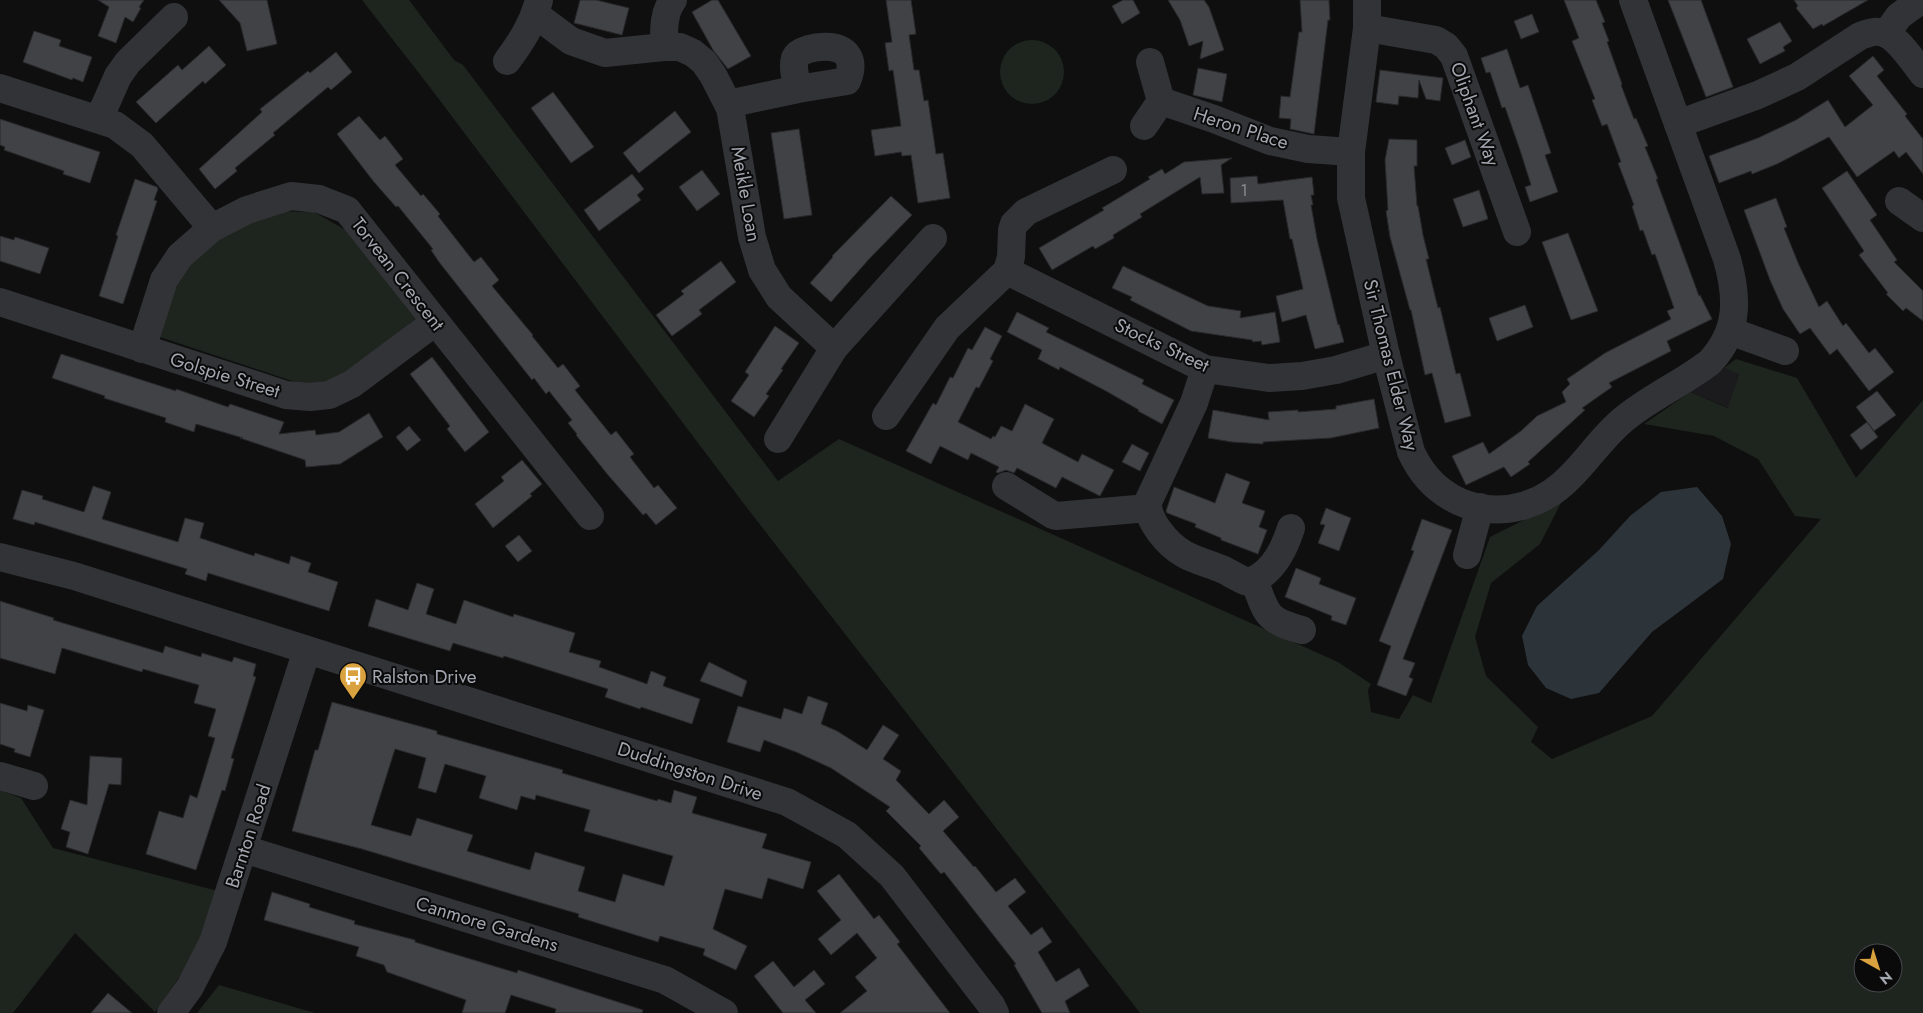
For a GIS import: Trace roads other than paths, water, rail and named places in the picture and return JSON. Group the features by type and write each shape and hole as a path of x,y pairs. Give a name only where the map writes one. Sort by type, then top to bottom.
{"street":[{"path":"664,47 666,18 669,5 673,0"},
{"name":"Sir Thomas Elder Way","path":"1367,0 1368,28 1351,152 1351,198 1386,355 1412,452 1417,464 1438,490 1456,501 1480,507 1512,509 1546,497 1573,475 1604,438 1624,419 1710,362 1720,351 1734,319 1734,284 1727,259 1633,0"},
{"path":"1886,34 1899,16 1921,0"},
{"path":"507,61 523,40 538,8"},
{"name":"Meikle Loan","path":"538,8 571,41 604,53 680,47 693,53 704,62 723,91 728,104 752,237 762,270 779,297 834,348"},
{"path":"99,119 118,76 128,62 174,17"},
{"name":"Oliphant Way","path":"1368,28 1436,40 1446,46 1454,56 1517,232"},
{"path":"1678,124 1758,95 1797,77 1860,36 1878,32 1894,39 1923,74"},
{"path":"1144,126 1161,101 1150,62"},
{"path":"0,88 115,125 142,145 212,228"},
{"path":"728,104 798,89"},
{"name":"Heron Place","path":"1161,101 1270,141 1308,149 1351,152"},
{"path":"886,416 946,328 1007,271 1011,257 1012,230 1019,217 1113,170"},
{"name":"Torvean Crescent","path":"142,349 164,280 180,256 212,228 247,210 291,196 320,199 347,210 590,516"},
{"path":"1899,201 1923,218"},
{"path":"778,439 834,348 933,238"},
{"name":"Stocks Street","path":"1007,271 1205,369 1269,378 1302,376 1336,370 1386,355"},
{"name":"Golspie Street","path":"0,302 286,395 310,397 329,395 352,384 436,322"},
{"path":"1730,331 1785,351"},
{"path":"1205,369 1194,404 1154,490 1148,508 1152,519 1183,554 1224,570 1248,582 1261,576 1280,554 1291,528"},
{"path":"1006,486 1053,515 1090,514 1148,508"},
{"path":"1467,555 1480,507"},
{"path":"0,557 74,576 307,650"},
{"path":"1254,580 1264,605 1271,616 1281,624 1302,630"},
{"name":"Barnton Road","path":"171,1013 190,987 214,942 307,650"},
{"name":"Duddingston Drive","path":"307,650 787,802 847,835 892,876 956,957 995,1013"},
{"path":"0,776 34,786"},
{"name":"Canmore Gardens","path":"244,849 665,980 724,1013"}],"place":[{"name":"Ralston Drive","path":"353,700"}]}
